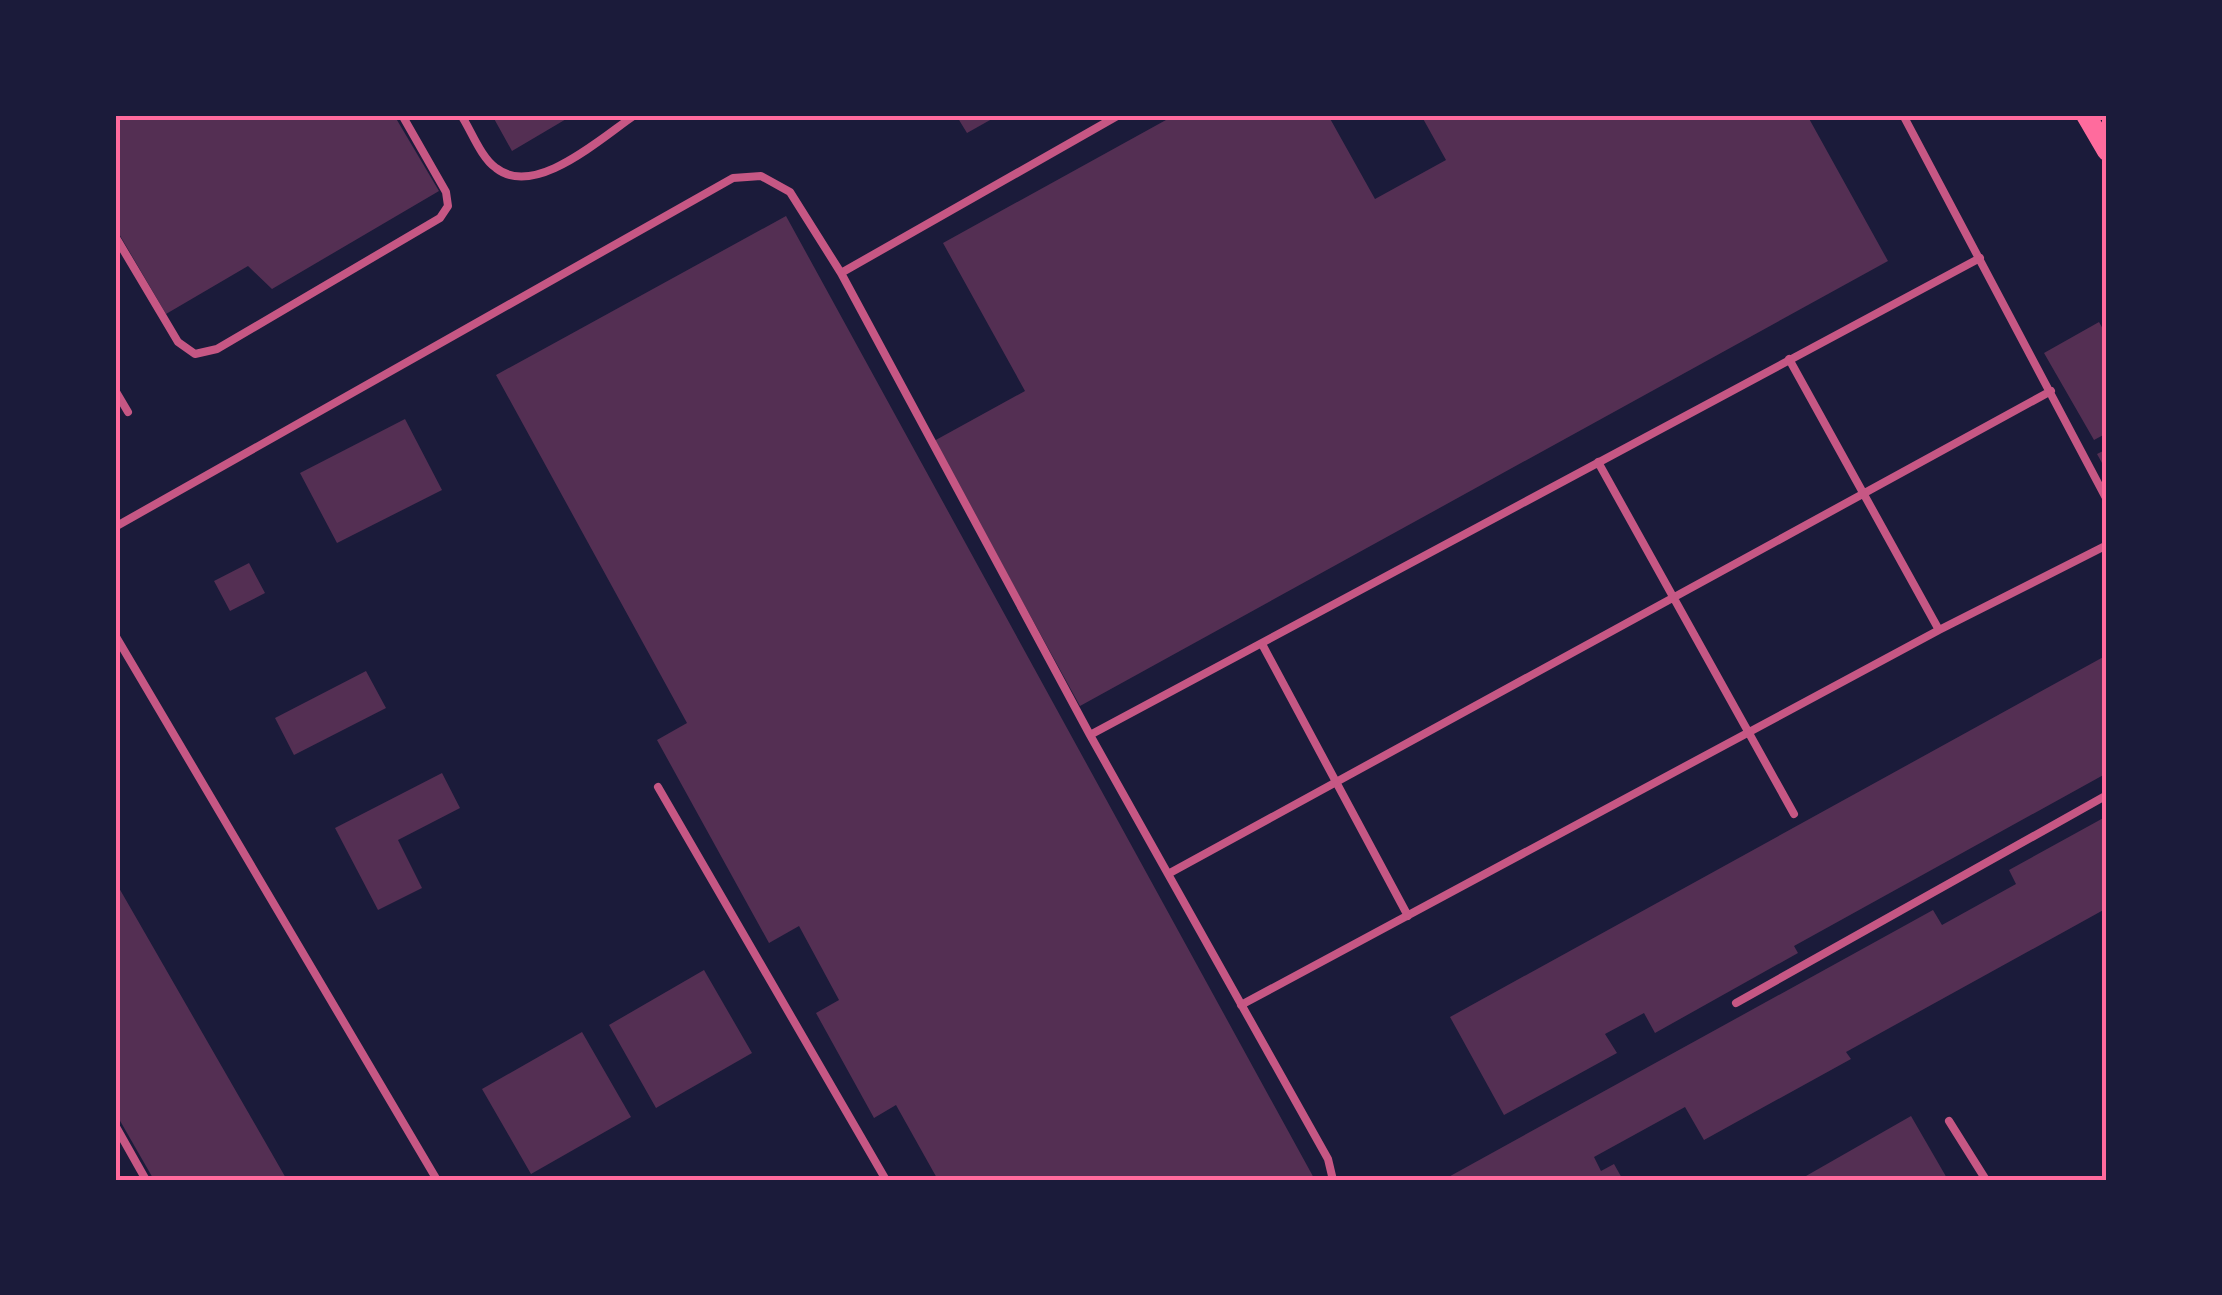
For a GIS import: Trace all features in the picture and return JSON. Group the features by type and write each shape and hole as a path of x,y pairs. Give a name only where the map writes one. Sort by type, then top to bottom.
{"main road":[{"path":"2086,115 2107,151"}],"lane":[{"path":"115,236 178,342 195,354 218,349 440,218 448,206 446,192 402,115"},
{"path":"461,115 494,168 521,179 552,171 635,115"},
{"path":"840,273 1119,115"},
{"path":"1903,115 2107,500"},
{"path":"115,527 733,178 761,176 790,192 840,273 1090,735 1328,1160 1333,1180"},
{"path":"1090,735 1980,258"},
{"path":"1789,359 1939,630"},
{"path":"115,390 128,412"},
{"path":"1168,874 2052,391"},
{"path":"1598,462 1794,814"},
{"path":"1241,1005 1939,630 2107,545"},
{"path":"115,635 437,1180"},
{"path":"1262,644 1408,916"},
{"path":"658,787 886,1180"},
{"path":"1736,1004 2107,795"},
{"path":"1949,1121 1986,1180"},
{"path":"115,1125 146,1180"}],"building":[{"path":"115,115 394,115 439,191 272,289 248,266 166,314 115,227"},
{"path":"492,115 573,115 512,151"},
{"path":"956,115 999,115 967,133"},
{"path":"1175,115 1328,115 1375,199 1446,160 1421,115 1807,115 1888,261 1080,706 934,441 1025,391 943,243"},
{"path":"786,216 1315,1180 938,1180 896,1105 874,1118 816,1013 839,1000 799,926 769,943 657,740 687,723 496,375"},
{"path":"2099,322 2107,336 2107,433 2094,440 2044,353"},
{"path":"405,419 442,490 337,543 300,473"},
{"path":"2107,449 2107,472 2097,454"},
{"path":"249,563 265,593 230,611 214,581"},
{"path":"2107,655 2107,773 1794,946 1798,953 1655,1033 1644,1013 1605,1034 1617,1053 1504,1115 1450,1017"},
{"path":"366,671 386,708 294,755 275,718"},
{"path":"442,773 460,808 398,840 422,888 378,910 335,828"},
{"path":"2107,816 2107,908 1846,1052 1851,1059 1704,1140 1685,1107 1594,1157 1601,1171 1614,1164 1623,1180 1443,1180 1933,910 1942,925 2016,884 2009,870"},
{"path":"115,881 287,1180 154,1180 115,1112"},
{"path":"704,970 752,1053 656,1108 609,1025"},
{"path":"582,1032 631,1117 531,1174 482,1089"},
{"path":"1911,1116 1948,1180 1799,1180"}]}
